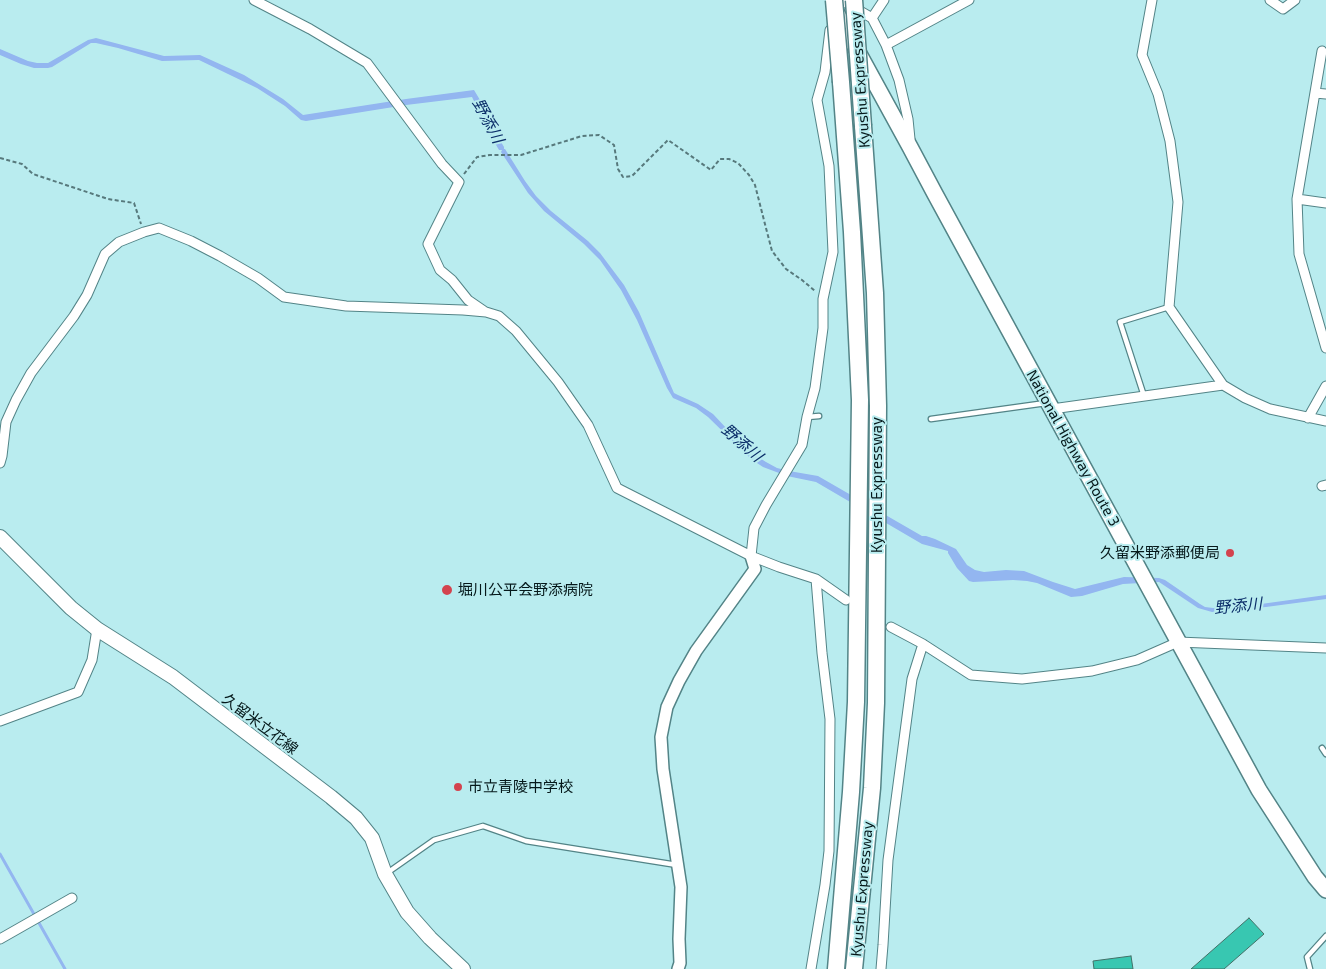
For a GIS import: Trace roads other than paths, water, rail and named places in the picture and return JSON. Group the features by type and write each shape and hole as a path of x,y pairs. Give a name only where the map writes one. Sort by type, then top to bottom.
{"highway":[{"name":"Kyushu Expressway","path":"854,0 875,293 878,396 876,693 872,788 854,969"},
{"name":"Kyushu Expressway","path":"834,1 852,232 860,400 856,702 851,792 836,969"},
{"name":"National Highway Route 3","path":"834,1 910,147 1259,790 1316,878 1326,890"}],"main road":[{"name":"久留米立花線","path":"0,538 71,608 97,629 172,677 356,818 372,838 385,874 407,912 430,938 463,969"}],"street":[{"path":"254,0 310,29 367,63 442,164 458,182 428,244 440,270 452,280 468,300 486,312"},
{"path":"872,18 884,0"},
{"path":"886,45 969,0"},
{"path":"1152,0 1142,55 1158,94 1170,141 1178,202 1169,307 1223,385 1245,398 1270,409 1326,421"},
{"path":"1270,0 1283,9 1295,0"},
{"path":"678,969 680,962 681,888 663,769 661,737 668,707 679,681 696,650 755,570 751,556 754,528 802,445 815,388 823,328 822,299 833,252 829,166 817,100 826,72 834,1 872,18 893,62 908,119 910,147"},
{"path":"1322,51 1297,199 1299,254 1324,331 1326,348"},
{"path":"1315,92 1326,94"},
{"path":"1297,199 1326,203"},
{"path":"0,464 6,422 16,400 31,373 74,316 87,294 105,254 119,242 159,228 192,241 220,256 258,278 284,297 346,306 486,312 499,316 516,331 558,382 588,425 617,488 751,556 816,579 846,600"},
{"path":"1050,406 1223,385"},
{"path":"1308,418 1326,386"},
{"path":"811,969 829,851 830,719 816,579"},
{"path":"891,627 923,644 971,675 1022,679 1092,671 1137,660 1178,642 1326,648"},
{"path":"0,721 78,692 92,660 97,629"},
{"path":"881,969 888,860 912,678 923,644"},
{"path":"0,939 72,898"}],"lane":[{"path":"1144,396 1120,322 1169,307"},
{"path":"931,419 1050,406"},
{"path":"808,417 818,416"},
{"path":"1322,748 1326,754"},
{"path":"385,874 434,840 483,826 526,841 679,865"},
{"path":"1310,969 1307,957 1326,936"}],"water":[{"name":"野添川","path":"96,38 164,56 200,55 244,75 283,99 303,115 474,90 504,149 536,196 600,253 624,285 639,312 674,393 698,404 713,414 755,455 766,462 777,468 818,476 922,536 935,539 956,549 967,565 975,570 984,572 1024,571 1075,589 1124,577 1159,578 1165,580 1205,607 1213,608 1261,604 1326,595 1326,599 1212,612 1198,608 1159,582 1123,584 1082,596 1071,597 1037,583 1027,581 969,581 957,568 948,551 922,544 816,482 787,476 763,467 751,459 708,417 696,408 673,398 621,290 600,260 584,244 544,211 528,193 501,152 502,150 499,150 472,97 406,105 306,121 301,120 285,106 257,88 199,60 162,61 96,43 91,43 48,68 34,68 0,55 0,49 28,61 48,63 88,40"}],"waterway":[{"path":"0,854 65,969"}],"place":[{"name":"久留米野添郵便局","path":"1230,553"},
{"name":"堀川公平会野添病院","path":"447,590"},
{"name":"市立青陵中学校","path":"458,787"}]}
